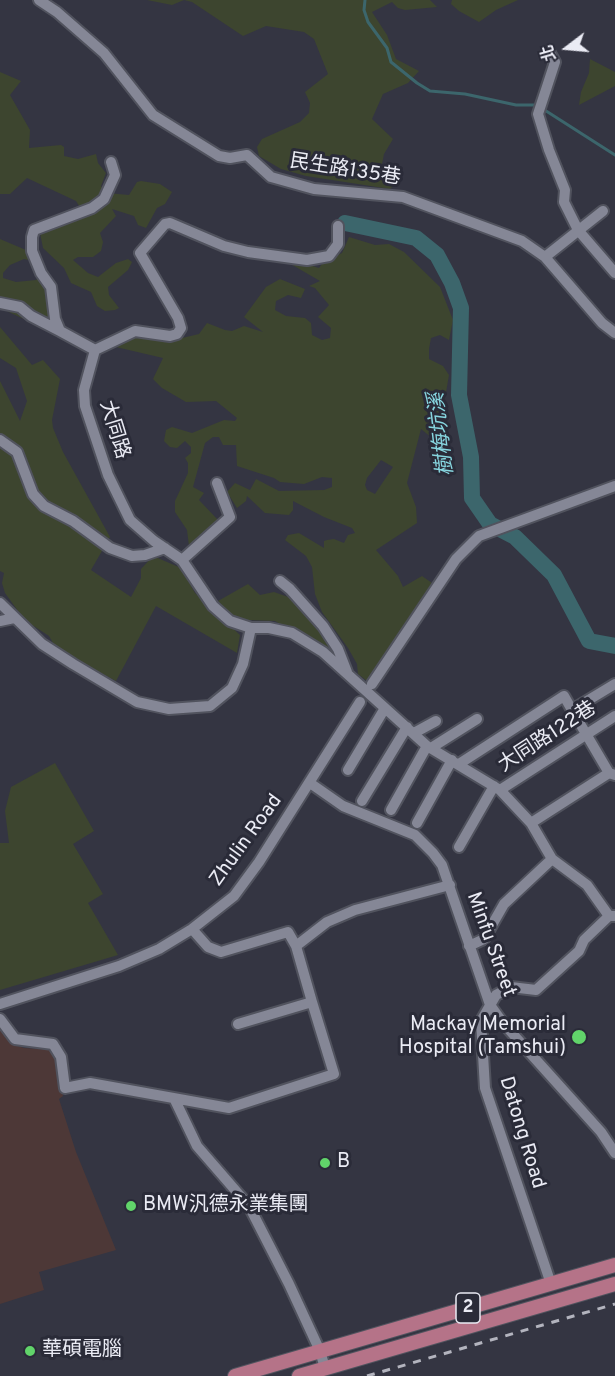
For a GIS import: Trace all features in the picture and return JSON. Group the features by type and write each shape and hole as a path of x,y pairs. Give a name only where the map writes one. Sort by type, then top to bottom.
{"main road":[{"name":"2","path":"235,1376 615,1265"},
{"name":"2","path":"299,1376 615,1284"}],"street":[{"name":"民生路135巷","path":"39,0 57,12 104,53 153,114 219,156 230,158 247,155 271,177 314,189 403,197 522,242 545,257 602,323 615,333"},
{"path":"549,51 555,62 538,114 565,190 564,202 578,230 615,273"},
{"path":"60,331 55,319 51,286 41,273 32,251 34,230 92,208 104,199 115,174 111,162"},
{"path":"545,257 603,212"},
{"path":"0,303 20,307 31,316 95,350 135,331 170,336 177,334 181,328 178,318 140,253 165,224 170,223 224,246 248,252 307,260 329,256 338,244 338,226"},
{"name":"大同路","path":"95,350 84,390 85,406 108,475 130,520 182,560 213,606 230,621 251,628 269,628 292,633 323,652 347,672"},
{"path":"0,440 17,452 33,494 44,506 73,521 110,548 132,555 145,555 165,548"},
{"path":"182,560 230,517 217,483"},
{"path":"375,682 456,559 479,536 492,529 615,486"},
{"path":"280,581 290,589 322,626 338,649 347,672 429,747 497,788 531,823 552,859 587,885 612,916 584,940 579,951 536,990 511,987 496,995 490,1005"},
{"path":"0,603 42,644 137,702 169,709 210,706 232,688 243,664 251,628"},
{"path":"0,621 14,618"},
{"path":"572,710 615,684"},
{"path":"417,823 455,762 564,696 585,735 612,774 531,823"},
{"name":"Zhulin Road","path":"0,1004 119,966 159,949 192,929 234,896 359,706"},
{"path":"348,770 385,708"},
{"name":"大同路122巷","path":"497,788 615,716"},
{"path":"391,810 429,747 477,719"},
{"path":"362,801 411,730 436,721"},
{"name":"Minfu Street","path":"310,783 343,806 415,835 442,865 490,1005 502,1023 601,1132 615,1153"},
{"path":"459,847 497,788"},
{"path":"469,946 484,939 504,904 552,859"},
{"path":"296,946 327,922 355,910 450,885"},
{"path":"0,1019 15,1039 53,1044 61,1057 65,1088 90,1083 229,1108 334,1074 296,946 288,932 221,952 208,947 192,929"},
{"path":"238,1024 312,1002"},
{"name":"Datong Road","path":"490,1005 481,1022 476,1054 485,1088 551,1284"},
{"path":"174,1098 197,1146 249,1206 320,1351 325,1368"}],"shaded area":[{"path":"0,1026 12,1044 24,1048 54,1050 63,1096 59,1099 76,1152 116,1250 39,1272 44,1290 0,1304"}],"green space":[{"path":"147,0 184,0 172,5"},
{"path":"184,0 430,0 437,7 405,10 398,8 392,2 372,12 387,35 396,59 419,71 408,83 383,94 372,119 393,139 384,154 381,169 394,185 390,189 306,176 281,169 259,156 257,147 262,139 300,122 309,113 310,103 305,92 328,74 314,39 304,32 266,26 243,36 192,2"},
{"path":"452,0 518,0 496,10 479,22 459,11 451,4"},
{"path":"590,59 615,72 615,86 579,105 581,92 589,73"},
{"path":"0,72 21,81 10,95 30,130 29,148 61,145 64,147 64,156 78,159 96,154 98,163 106,173 101,186 107,193 129,195 137,182 141,181 160,184 172,192 165,204 157,208 146,228 138,225 134,216 112,209 116,216 100,233 103,242 101,251 93,257 78,257 73,260 88,273 98,277 116,263 128,259 132,262 128,270 108,287 109,295 119,308 115,310 105,311 97,306 91,292 71,283 64,268 43,248 40,233 44,224 52,217 81,209 76,201 27,178 10,194 0,194"},
{"path":"349,237 375,245 389,244 404,252 440,287 453,320 449,340 440,335 431,338 429,349 429,359 443,366 449,375 444,404 434,430 446,440 442,446 421,429 407,483 416,507 417,523 376,550 398,576 403,587 422,576 432,583 367,681 358,674 357,664 348,648 322,612 315,594 312,567 306,556 285,540 288,535 299,533 324,548 324,541 327,540 334,539 344,543 348,535 355,533 352,528 293,501 293,510 289,515 265,513 247,496 246,501 237,508 227,492 235,483 250,490 256,479 279,491 324,490 332,487 332,478 322,477 304,484 280,482 237,466 236,445 223,445 219,437 213,437 205,443 193,487 204,493 199,500 218,520 216,525 189,546 187,530 175,512 175,501 188,473 188,463 185,458 191,453 191,447 185,441 177,448 170,447 164,441 166,430 172,427 192,433 224,420 235,421 237,418 216,401 186,402 162,388 153,379 163,358 116,347 118,342 138,334 178,339 199,334 207,323 225,330 232,331 244,326 263,332 244,317 266,287 280,279 305,289 301,298 288,295 276,301 275,310 286,316 305,318 311,323 312,335 322,340 330,338 331,328 318,317 329,305 315,288 309,286 320,281 289,263 296,261 319,268 324,261 342,253","holes":["381,460 393,467 375,494 367,490 365,485 367,478"]},
{"path":"0,239 33,253 33,261 24,259 10,265 3,273 3,278 16,282 36,280 43,272 52,279 49,312 65,338 0,308"},
{"path":"0,327 32,365 43,360 60,379 52,420 53,428 63,452 110,537 91,570 131,597 141,578 141,569 153,556 181,568 195,593 240,635 237,653 156,606 116,681 57,650 49,636 29,623 18,611 5,593 2,583 4,573 0,571 0,381 20,421 27,401 16,368 0,358"},
{"path":"248,584 260,595 274,592 291,598 317,627 338,658 275,621 248,620 229,614 218,601"},
{"path":"55,763 94,831 73,844 103,894 88,903 118,955 0,990 0,843 9,843 5,811 11,787"}],"waterway":[{"path":"365,0 364,10 368,22 387,48 391,62 430,91 465,94 516,105 537,105"},
{"path":"543,109 615,155"},
{"name":"樹梅坑溪","path":"345,223 416,238 437,255 452,283 461,308 459,395 471,457 472,498 490,524 515,537 554,575 589,641 615,646"}],"railway":[{"path":"367,1376 615,1304"}],"place":[{"name":"Mackay Memorial Hospital (Tamshui)","path":"579,1037"},
{"name":"B","path":"325,1163"},
{"name":"BMW汎德永業集團","path":"131,1206"},
{"name":"華碩電腦","path":"30,1351"}]}
